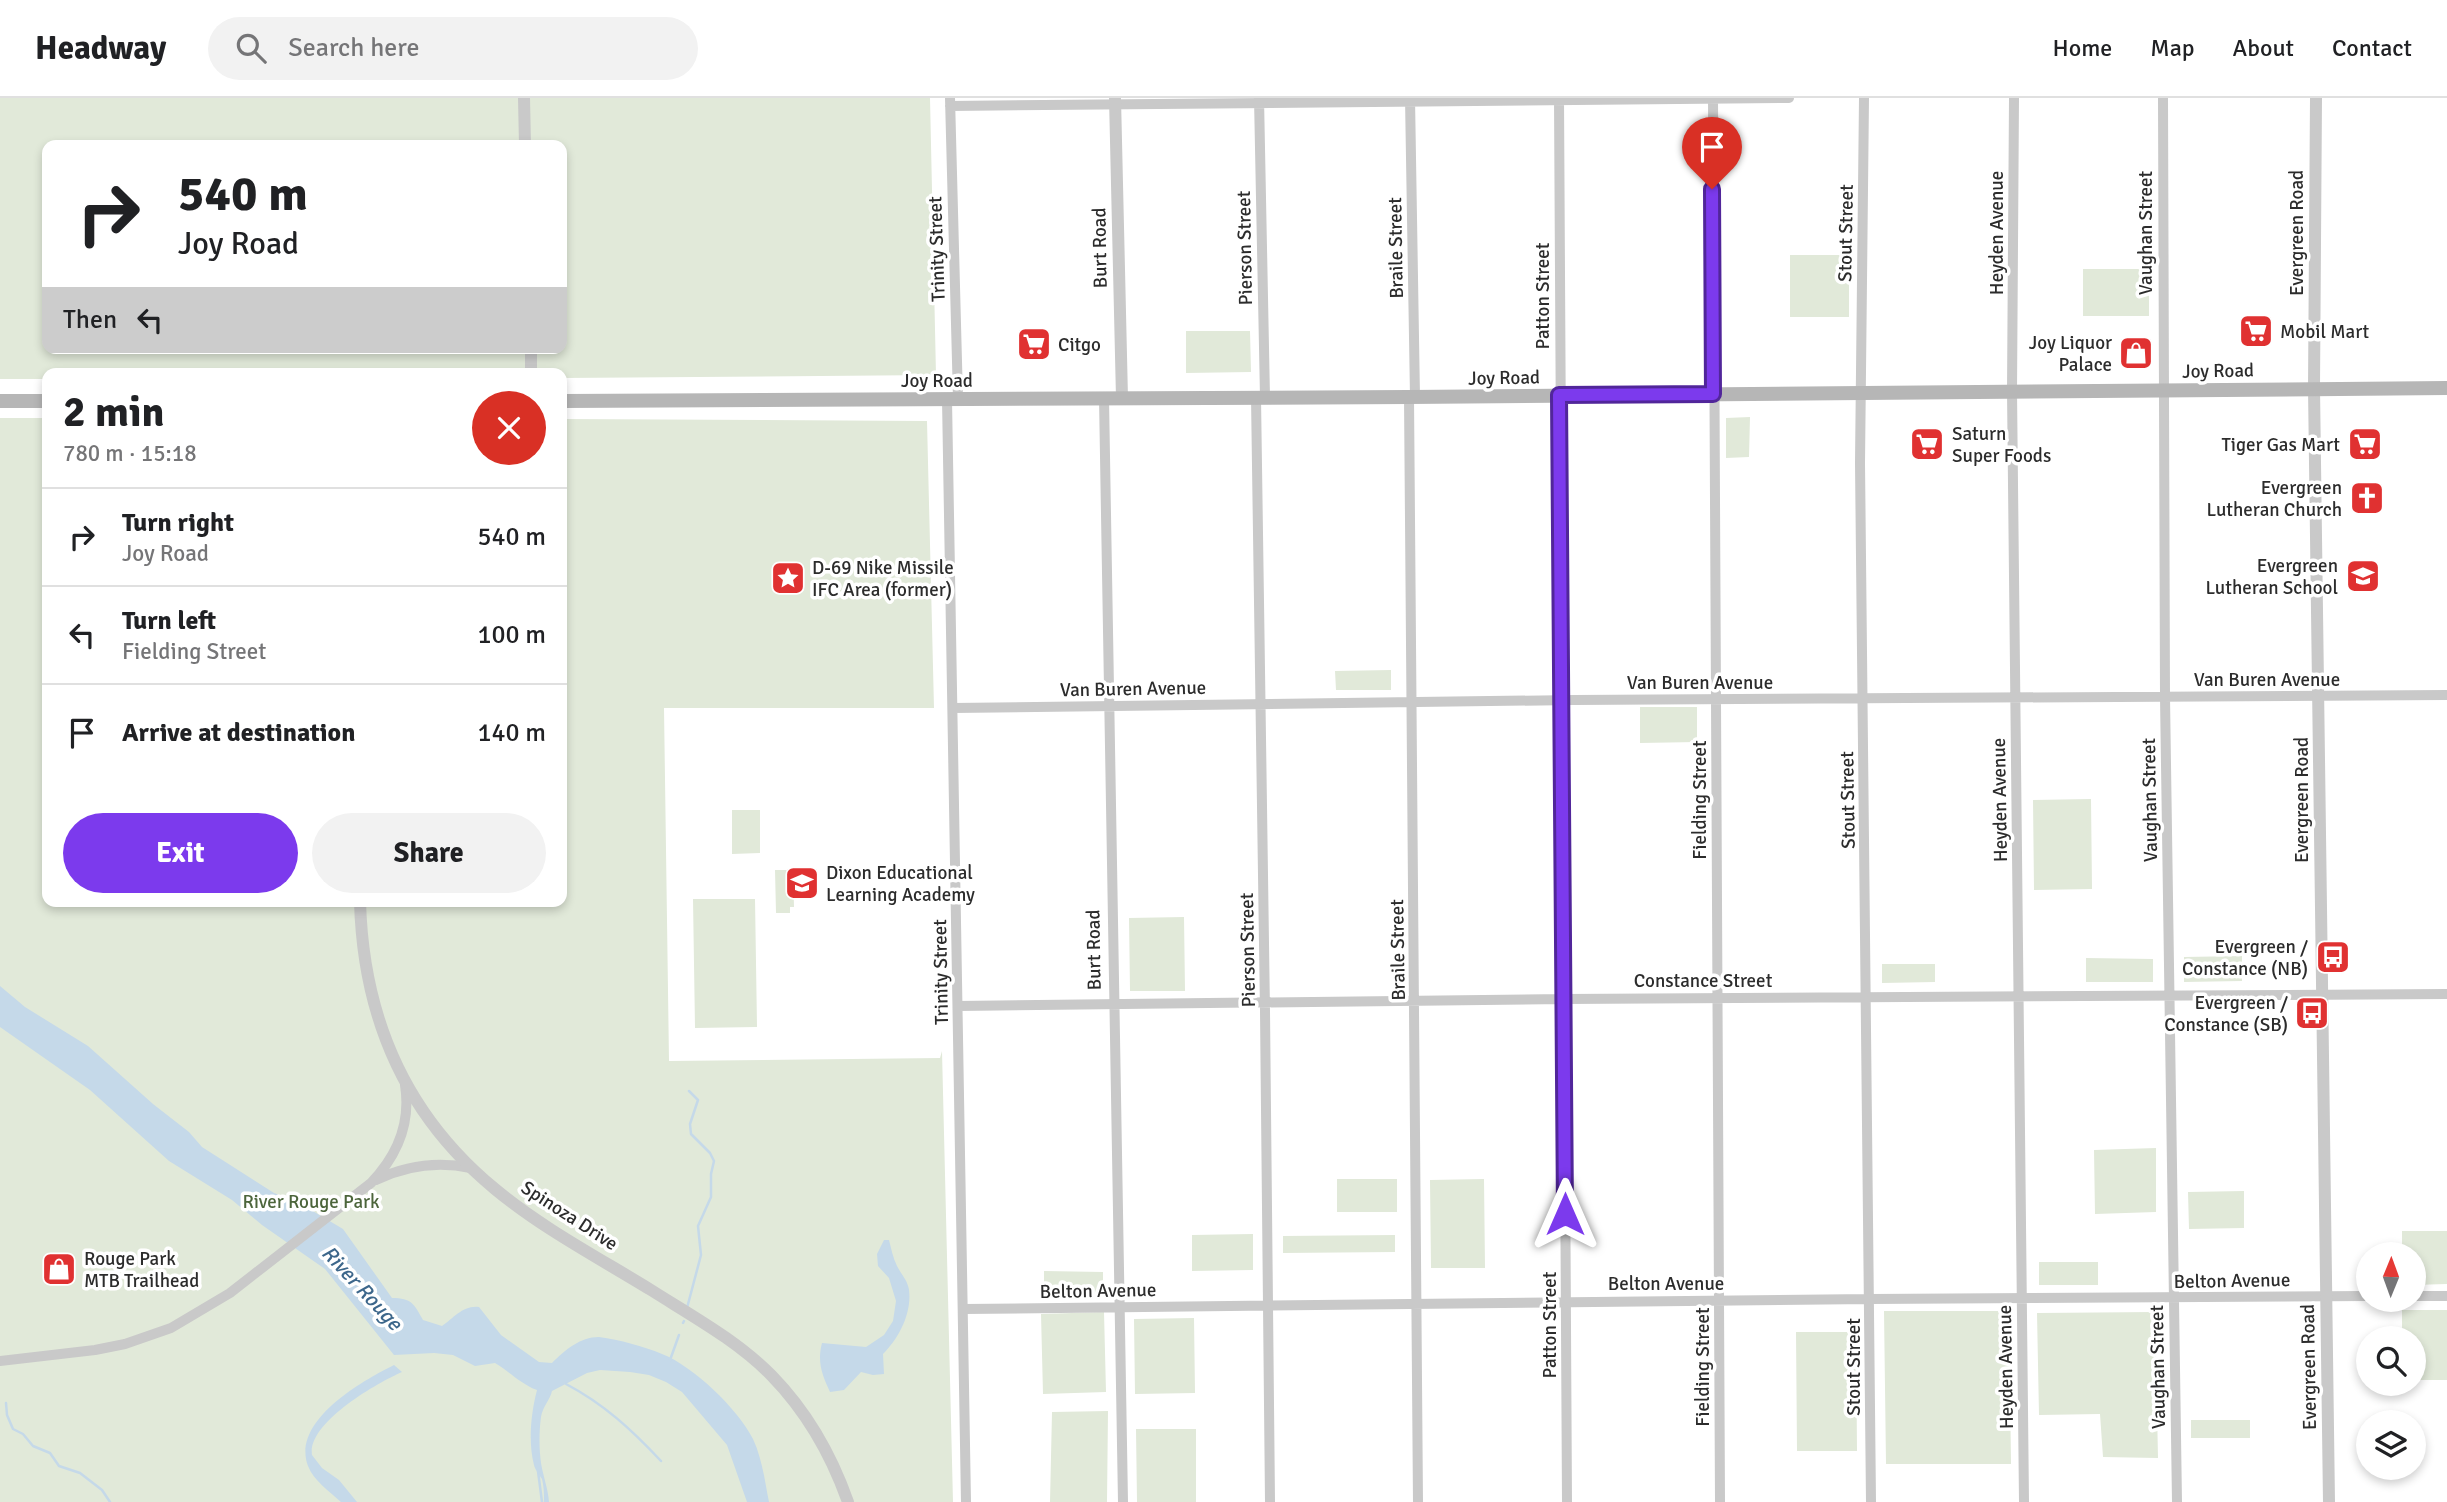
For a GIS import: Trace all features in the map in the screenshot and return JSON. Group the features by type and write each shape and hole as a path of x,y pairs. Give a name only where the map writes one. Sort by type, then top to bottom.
{"main road":[{"name":"Joy Road","path":"567,401 2447,388"},
{"path":"0,401 42,401"}],"street":[{"path":"524,98 525,140"},
{"name":"Fielding Street","path":"1713,98 1720,1502"},
{"path":"950,102 1789,98"},
{"name":"Stout Street","path":"1864,98 1860,392 1871,1502"},
{"name":"Heyden Avenue","path":"2014,98 2012,391 2024,1502"},
{"name":"Vaughan Street","path":"2163,98 2162,390 2176,1502"},
{"name":"Evergreen Road","path":"2316,98 2314,388 2329,1502"},
{"name":"Patton Street","path":"1559,99 1567,1502"},
{"name":"Pierson Street","path":"1258,100 1260,703 1270,1502"},
{"name":"Braile Street","path":"1410,100 1410,701 1418,1502"},
{"name":"Burt Road","path":"1115,101 1122,398"},
{"name":"Trinity Street","path":"950,102 953,708 966,1502"},
{"name":"Burt Road","path":"1104,398 1123,1502"},
{"name":"Van Buren Avenue","path":"953,708 1410,701 2447,695"},
{"name":"Spinoza Drive","path":"359,907 360,930 370,989 379,1022 404,1077 435,1130 496,1191 686,1312 745,1352 772,1376 801,1410 832,1460 848,1502"},
{"name":"Constance Street","path":"958,1006 1564,999 2447,994"},
{"path":"0,1360 95,1350 154,1335 214,1304 371,1183 390,1160 401,1137 407,1107 404,1077"},
{"path":"371,1183 395,1172 422,1165 471,1168"},
{"name":"Belton Avenue","path":"964,1309 1870,1298 2356,1296"},
{"path":"2426,1296 2447,1296"}],"green space":[{"path":"0,98 930,98 936,375 567,378 567,368 42,368 42,379 0,379"},
{"path":"1790,255 1849,255 1849,317 1790,317"},
{"path":"2083,269 2149,269 2149,316 2083,316"},
{"path":"1186,331 1250,331 1251,372 1186,373"},
{"path":"1750,417 1749,457 1726,458 1726,418"},
{"name":"River Rouge Park","path":"0,418 42,418 42,907 567,907 567,419 927,421 934,708 664,708 669,1061 940,1058 942,1051 953,1502 0,1502"},
{"path":"1391,670 1391,690 1336,690 1335,671"},
{"path":"1640,707 1697,707 1697,742 1640,743"},
{"path":"2091,799 2092,889 2034,890 2033,800"},
{"path":"732,810 760,810 760,853 732,854"},
{"path":"775,870 793,870 794,907 790,907 790,913 776,913"},
{"path":"693,899 755,899 757,1027 695,1028"},
{"path":"1184,917 1185,991 1130,991 1129,918"},
{"path":"2242,956 2242,981 2184,982 2184,957"},
{"path":"2086,958 2153,959 2153,982 2086,982"},
{"path":"1882,964 1935,964 1935,982 1882,983"},
{"path":"2156,1148 2156,1212 2095,1214 2094,1150"},
{"path":"1337,1179 1397,1179 1397,1212 1337,1212"},
{"path":"1484,1179 1485,1268 1431,1268 1430,1180"},
{"path":"2244,1191 2244,1228 2189,1229 2188,1192"},
{"path":"2402,1231 2447,1231 2447,1284 2426,1285 2426,1242 2402,1242"},
{"path":"1253,1234 1253,1270 1192,1271 1192,1235"},
{"path":"1395,1235 1395,1252 1283,1253 1283,1236"},
{"path":"2039,1262 2098,1262 2098,1285 2039,1285"},
{"path":"1044,1271 1103,1272 1103,1294 1044,1293"},
{"path":"2447,1310 2447,1380 2426,1380 2426,1326 2402,1326 2402,1312"},
{"path":"1884,1311 2009,1311 2011,1464 1886,1464"},
{"path":"1104,1312 1106,1392 1043,1394 1041,1314"},
{"path":"2155,1312 2158,1458 2103,1457 2100,1414 2039,1415 2037,1313"},
{"path":"1194,1318 1195,1393 1135,1394 1134,1319"},
{"path":"1796,1332 1856,1332 1857,1451 1797,1451"},
{"path":"1108,1411 1107,1502 1050,1502 1052,1412"},
{"path":"2191,1420 2250,1420 2250,1438 2191,1438"},
{"path":"1136,1429 1196,1429 1196,1502 1137,1502"}],"water":[{"name":"River Rouge","path":"0,986 25,1007 88,1046 189,1132 202,1147 274,1193 301,1204 343,1229 392,1298 412,1303 423,1320 442,1326 463,1310 479,1307 501,1335 539,1362 552,1363 579,1342 599,1337 647,1348 687,1368 726,1402 746,1427 759,1454 769,1502 747,1502 727,1445 682,1392 649,1375 600,1370 587,1373 552,1391 543,1410 540,1452 549,1502 544,1502 542,1479 535,1467 531,1447 537,1390 495,1363 475,1366 453,1355 434,1353 394,1355 325,1269 262,1225 232,1200 169,1161 90,1090 0,1027"},
{"path":"884,1240 889,1240 896,1263 908,1287 906,1317 899,1333 883,1354 884,1374 861,1372 844,1390 830,1392 821,1368 822,1343 866,1347 884,1335 893,1321 896,1301 889,1278 878,1266 877,1254"},
{"path":"394,1365 402,1372 346,1406 320,1430 313,1443 312,1455 322,1468 339,1480 357,1502 341,1502 318,1481 308,1466 306,1449 310,1433 319,1418 348,1392"}],"waterway":[{"path":"687,1308 701,1255 698,1226 711,1197 714,1161 710,1153 691,1134 690,1124 698,1100 689,1091"},
{"path":"670,1360 679,1335"},
{"path":"566,1384 617,1418 661,1461"},
{"path":"6,1403 7,1415 13,1429 23,1434 33,1446 50,1453 59,1466 80,1473 102,1490 110,1502"},
{"path":"538,1471 542,1502"}],"place":[{"name":"Mobil Mart","path":"2256,331"},
{"name":"Citgo","path":"1034,344"},
{"name":"Joy Liquor Palace","path":"2136,353"},
{"name":"Saturn Super Foods","path":"1927,444"},
{"name":"Tiger Gas Mart","path":"2365,444"},
{"name":"Evergreen Lutheran Church","path":"2367,498"},
{"name":"Evergreen Lutheran School","path":"2363,576"},
{"name":"D-69 Nike Missile IFC Area (former)","path":"788,578"},
{"name":"Dixon Educational Learning Academy","path":"802,883"},
{"name":"Evergreen / Constance (NB)","path":"2333,957"},
{"name":"Evergreen / Constance (SB)","path":"2312,1013"},
{"name":"Rouge Park MTB Trailhead","path":"59,1269"}],"route":[{"path":"1565,1214 1559,395 1713,394 1712,189"}]}
